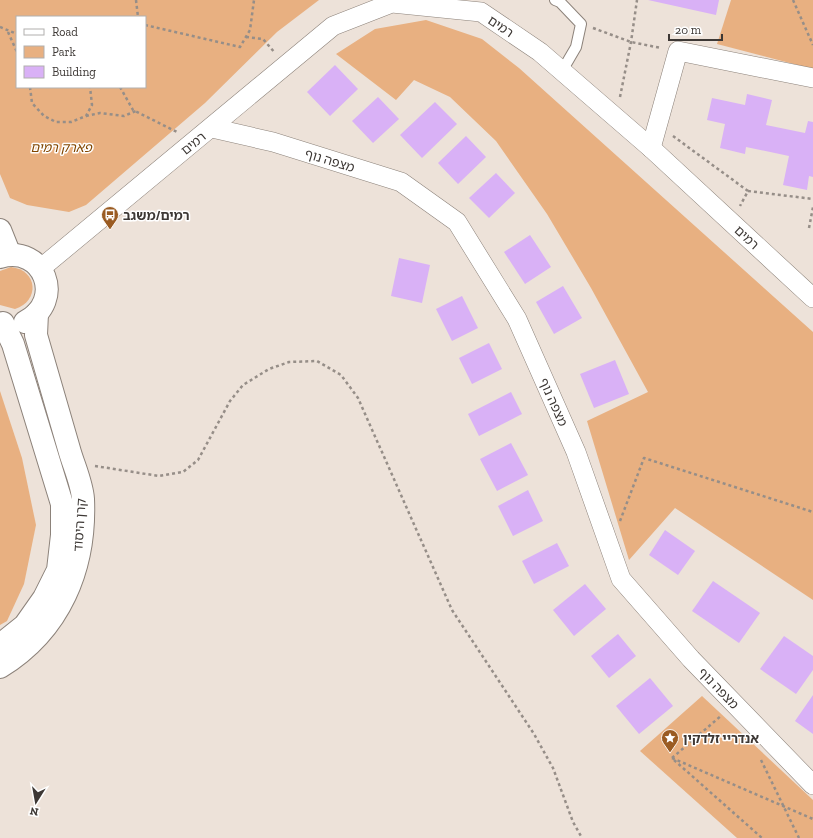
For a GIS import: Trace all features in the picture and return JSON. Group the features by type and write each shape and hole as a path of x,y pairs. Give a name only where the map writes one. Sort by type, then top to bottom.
{"street":[{"name":"רמים","path":"40,269 194,141 212,128 333,26 392,3 482,12 540,52 651,148 813,298"},
{"path":"651,148 678,51 813,78"},
{"name":"מצפה נוף","path":"212,128 273,142 401,182 457,222 517,319 576,452 621,579 691,659 813,785"},
{"path":"0,230 5,256 20,256 30,260 40,269 45,277 47,288 46,299 37,314 22,323 11,324 2,322"},
{"name":"קרן היסוד","path":"0,667 14,658 40,636 62,604 75,571 81,536 83,498 36,335 37,314"},
{"name":"קרן היסוד","path":"0,645 25,625 44,598 58,570 62,535 62,504 12,344 2,322"}],"lane":[{"path":"555,0 560,2 582,24 576,47 562,71"}],"path":[{"path":"136,0 138,16"},
{"path":"146,25 240,47 250,30 254,0"},
{"path":"615,117 632,42 637,0"},
{"path":"793,0 813,45"},
{"path":"582,24 632,42 678,51"},
{"path":"0,27 8,32 16,34"},
{"path":"8,32 16,50"},
{"path":"246,37 264,39"},
{"path":"30,88 32,103 44,116 56,122 72,122 86,116 100,113 124,116 136,111"},
{"path":"86,116 92,105 90,88"},
{"path":"121,88 133,110 194,141"},
{"path":"658,125 748,191 813,199"},
{"path":"732,223 748,191"},
{"path":"809,228 813,207"},
{"path":"73,463 159,476 183,472 198,460 230,401 244,385 269,369 289,362 317,361 341,375 358,398 452,610 534,734 553,768 573,822 582,838"},
{"path":"608,542 622,517 644,458 813,512"},
{"path":"672,758 735,704"},
{"path":"672,758 813,819"},
{"path":"672,758 762,838"},
{"path":"761,758 799,838"}],"green space":[{"name":"פארק רמים","path":"0,0 319,0 277,32 205,103 86,205 69,212 27,205 10,198 0,174"},
{"path":"731,0 813,0 813,69 717,44"},
{"path":"426,20 482,39 519,68 813,332 813,600 675,508 629,560 587,421 648,392 591,288 547,214 496,141 450,97 414,80 396,100 336,54 375,29"},
{"path":"11,267 20,269 27,274 31,279 32,286 32,293 29,299 23,305 15,309 0,305 0,271"},
{"path":"0,391 22,458 36,525 24,584 7,621 0,625"},
{"path":"702,696 813,800 813,838 737,838 640,751"}],"building":[{"path":"648,0 719,0 716,15"},
{"path":"335,65 358,89 330,116 307,92"},
{"path":"747,94 772,100 766,125 805,133 808,121 813,122 813,177 809,176 807,190 783,185 789,156 746,147 745,154 720,148 725,124 707,120 712,98 745,105"},
{"path":"378,97 399,119 373,143 352,121"},
{"path":"435,102 457,124 422,158 400,135"},
{"path":"466,136 486,157 458,184 438,163"},
{"path":"496,173 515,193 489,218 469,198"},
{"path":"530,235 551,267 525,284 504,252"},
{"path":"399,258 430,265 422,303 391,296"},
{"path":"563,286 582,318 554,334 536,302"},
{"path":"462,296 478,328 452,341 436,309"},
{"path":"489,343 502,369 472,384 459,358"},
{"path":"615,360 629,394 594,408 580,374"},
{"path":"511,392 522,414 479,436 468,414"},
{"path":"511,443 528,475 497,491 480,459"},
{"path":"528,490 543,521 513,536 498,506"},
{"path":"665,530 695,551 678,575 649,555"},
{"path":"557,543 569,566 534,584 522,561"},
{"path":"713,581 760,613 739,643 692,611"},
{"path":"585,584 606,609 574,636 553,610"},
{"path":"618,634 636,656 609,678 591,656"},
{"path":"784,636 813,656 813,670 796,694 760,669"},
{"path":"650,678 673,706 639,734 616,706"},
{"path":"813,695 813,734 795,721"}],"place":[{"name":"רמים/משגב","path":"110,230"},
{"name":"אנדריי זלדקין","path":"670,753"}]}
